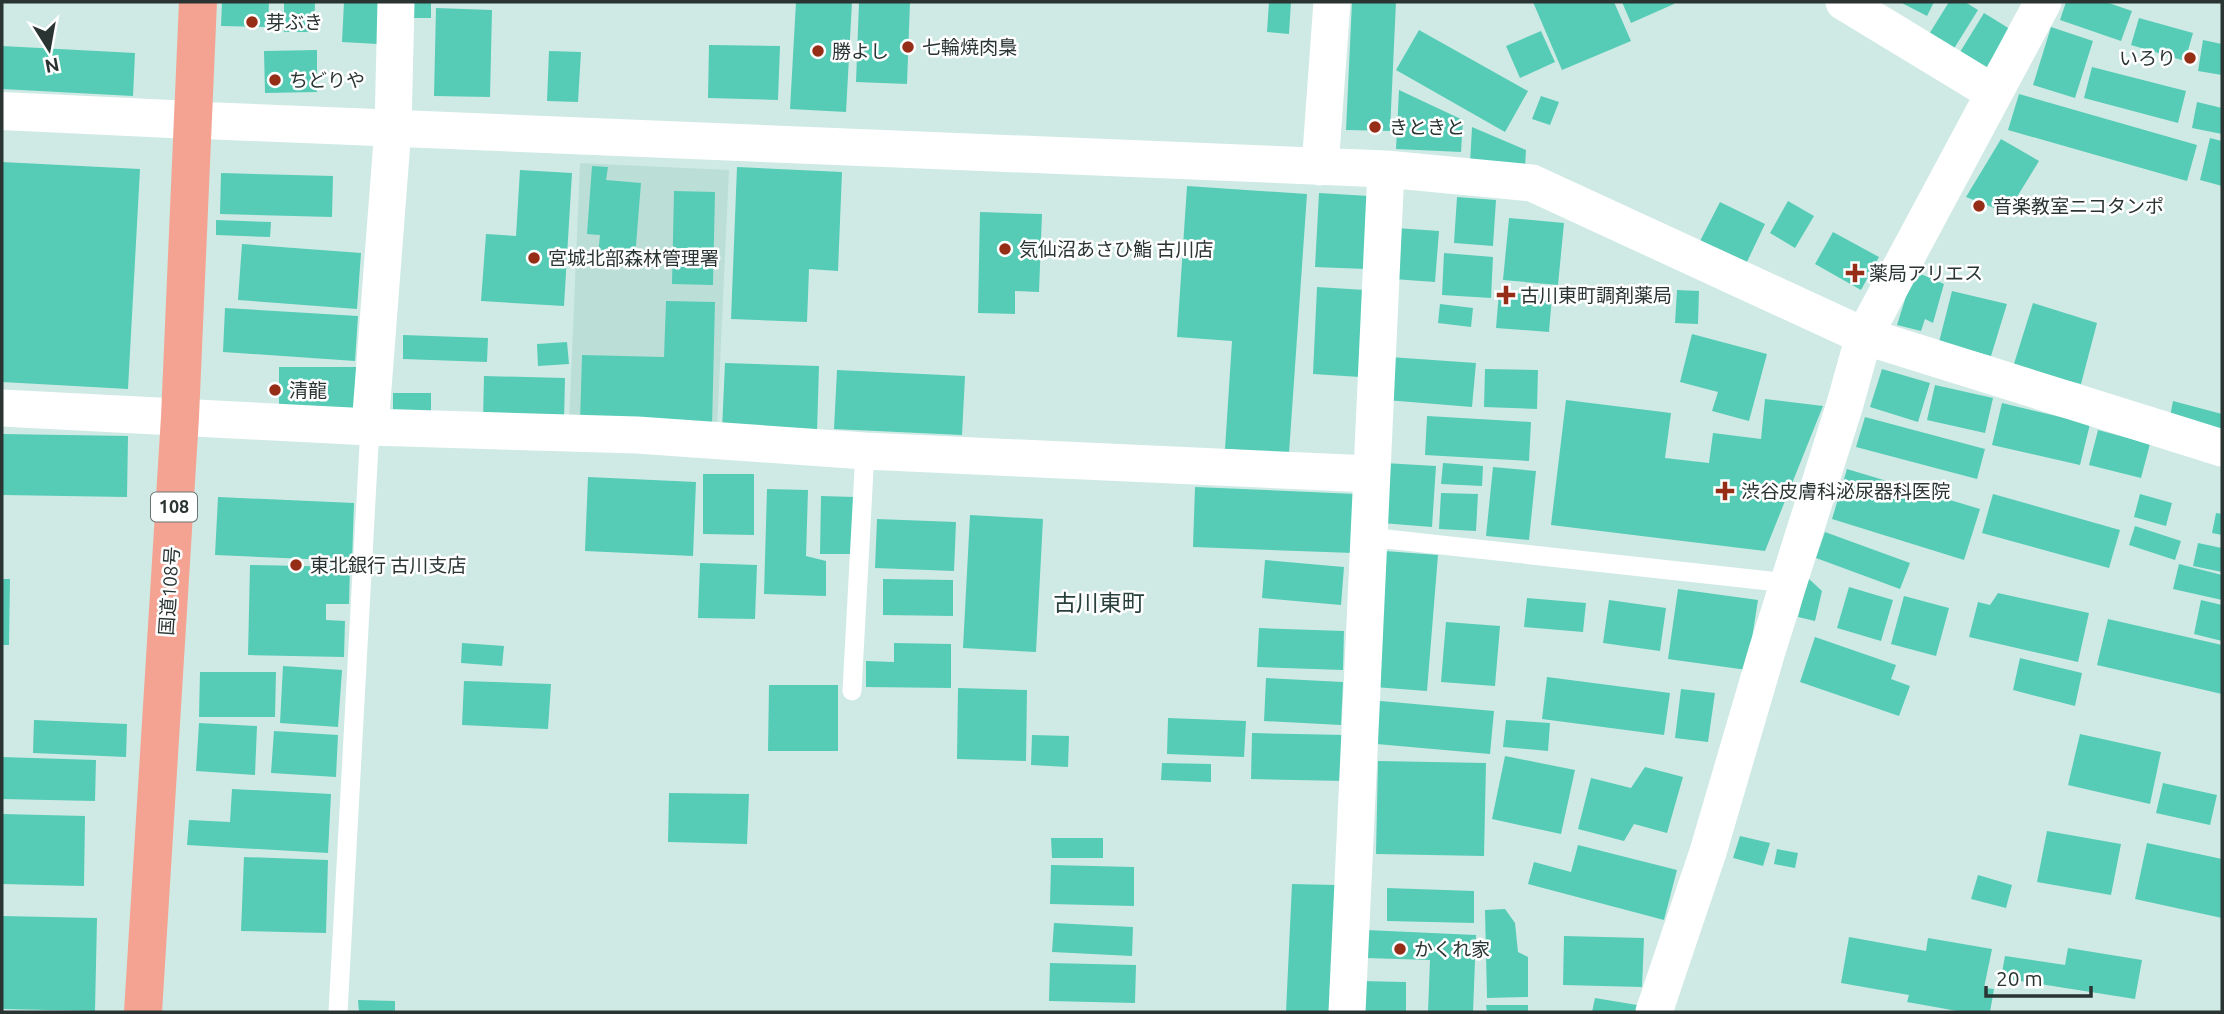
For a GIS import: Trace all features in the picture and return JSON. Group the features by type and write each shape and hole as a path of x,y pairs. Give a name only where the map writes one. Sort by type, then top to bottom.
{"highway":[{"name":"国道108号","path":"143,1012 180,417 198,2"}],"street":[{"path":"370,426 393,128 396,2"},
{"path":"1320,167 1332,2"},
{"path":"1844,2 1994,93"},
{"path":"1654,1012 1708,852 1864,336 2043,2"},
{"path":"2,111 1386,169 1532,183 1864,336 2222,448"},
{"path":"1347,1012 1386,169"},
{"path":"2,408 370,426 637,435 866,451 1371,474"}],"lane":[{"path":"338,1012 370,426"},
{"path":"852,691 866,451"},
{"path":"1368,537 1788,583"}],"shaded area":[{"path":"580,163 729,170 717,429 569,423"}],"building":[{"path":"222,2 269,2 268,27 221,26"},
{"path":"284,2 315,2 314,32 284,32"},
{"path":"344,2 380,2 378,44 342,42"},
{"path":"408,2 431,2 431,18 408,18"},
{"path":"796,2 852,2 846,112 790,109"},
{"path":"859,2 910,2 907,84 856,82"},
{"path":"1269,2 1291,2 1289,34 1267,32"},
{"path":"1352,2 1396,2 1390,131 1346,130"},
{"path":"1533,2 1614,2 1631,41 1562,70"},
{"path":"1622,2 1673,2 1674,4 1631,23"},
{"path":"1900,2 1934,2 1927,16"},
{"path":"1949,2 1965,2 1978,10 1950,55 1926,39"},
{"path":"2066,2 2106,2 2132,11 2121,41 2060,20"},
{"path":"436,8 492,10 490,97 434,96"},
{"path":"1984,13 2010,29 1983,73 1957,57"},
{"path":"2139,18 2193,33 2185,61 2131,45"},
{"path":"2051,27 2093,41 2075,98 2033,85"},
{"path":"1419,30 1528,91 1505,132 1396,70"},
{"path":"1541,31 1555,62 1520,78 1506,46"},
{"path":"2203,40 2222,44 2222,75 2198,71"},
{"path":"709,45 780,46 778,100 708,98"},
{"path":"2,46 135,53 133,96 2,89"},
{"path":"317,50 317,92 265,93 264,51"},
{"path":"549,51 581,52 578,102 547,101"},
{"path":"2092,67 2186,91 2178,123 2084,98"},
{"path":"1399,90 1463,120 1461,152 1396,149"},
{"path":"2019,94 2197,145 2187,181 2008,130"},
{"path":"1541,96 1559,102 1550,125 1532,119"},
{"path":"2197,102 2222,108 2222,134 2192,128"},
{"path":"1472,127 1526,150 1525,167 1470,164"},
{"path":"2210,138 2222,141 2222,186 2200,180"},
{"path":"2001,139 2039,161 2007,213 1966,197"},
{"path":"2,162 140,169 128,389 2,382"},
{"path":"592,166 608,167 606,180 641,183 635,258 598,255 600,235 587,234"},
{"path":"737,167 842,172 838,271 809,269 807,322 731,319"},
{"path":"520,170 572,173 564,306 481,301 486,234 516,236"},
{"path":"221,173 333,176 332,217 220,214"},
{"path":"1187,186 1307,194 1289,453 1225,449 1232,341 1177,337"},
{"path":"674,191 715,192 713,285 672,284"},
{"path":"1319,193 1369,196 1366,269 1315,267"},
{"path":"1457,197 1496,200 1493,246 1454,243"},
{"path":"1788,201 1814,216 1795,248 1770,233"},
{"path":"1720,202 1765,224 1745,266 1699,243"},
{"path":"980,212 1042,214 1039,292 1015,291 1015,314 978,313"},
{"path":"1509,218 1564,223 1558,285 1503,280"},
{"path":"216,220 271,222 270,237 216,235"},
{"path":"1396,228 1439,231 1435,282 1393,279"},
{"path":"1833,232 1879,257 1861,290 1815,264"},
{"path":"242,244 361,253 357,309 238,300"},
{"path":"1444,253 1493,257 1491,298 1442,295"},
{"path":"1914,271 1944,284 1933,323 1925,319 1921,331 1897,325"},
{"path":"1317,287 1365,290 1360,377 1313,374"},
{"path":"1677,290 1699,291 1698,324 1675,323"},
{"path":"1952,291 2007,304 1991,356 1939,342"},
{"path":"1499,292 1552,296 1549,332 1496,328"},
{"path":"666,301 715,302 712,426 580,423 582,355 664,357"},
{"path":"2033,303 2097,323 2081,384 2013,367"},
{"path":"1440,304 1473,308 1471,327 1438,323"},
{"path":"225,308 358,316 355,361 223,352"},
{"path":"1692,334 1767,354 1749,421 1712,411 1718,392 1680,382"},
{"path":"403,335 488,338 487,362 403,359"},
{"path":"567,342 569,364 538,366 537,344"},
{"path":"1390,357 1476,363 1472,407 1386,400"},
{"path":"725,363 819,366 817,433 722,430"},
{"path":"279,367 358,367 358,412 279,413"},
{"path":"1485,369 1538,370 1537,409 1484,407"},
{"path":"1882,369 1930,383 1918,422 1870,407"},
{"path":"837,370 965,376 962,435 834,429"},
{"path":"484,376 565,378 564,421 483,420"},
{"path":"1935,385 1993,398 1985,433 1927,420"},
{"path":"393,393 431,393 431,417 393,417"},
{"path":"1765,399 1823,406 1765,551 1551,525 1566,400 1671,413 1665,458 1709,463 1713,433 1761,439"},
{"path":"2173,401 2222,414 2222,433 2170,417"},
{"path":"2002,403 2090,424 2080,465 1992,445"},
{"path":"1427,416 1531,422 1529,461 1425,455"},
{"path":"1865,417 1985,449 1977,479 1856,447"},
{"path":"2098,430 2150,444 2141,478 2089,465"},
{"path":"2,434 128,436 127,497 2,495"},
{"path":"1384,463 1436,466 1432,527 1381,523"},
{"path":"1443,463 1483,466 1482,486 1441,484"},
{"path":"1493,467 1536,471 1529,540 1486,536"},
{"path":"1847,469 1980,509 1964,560 1832,519"},
{"path":"703,474 754,474 754,535 703,534"},
{"path":"588,477 696,482 693,556 585,551"},
{"path":"1195,487 1356,494 1353,553 1193,547"},
{"path":"767,489 808,490 806,556 826,561 826,596 764,594"},
{"path":"1441,493 1478,494 1476,531 1439,529"},
{"path":"1993,494 2120,530 2109,568 1982,533"},
{"path":"2140,494 2172,503 2166,526 2134,517"},
{"path":"821,496 855,497 854,554 820,554"},
{"path":"218,497 354,503 352,561 215,555"},
{"path":"2216,513 2222,514 2222,535 2212,533"},
{"path":"970,515 1043,519 1036,652 963,648"},
{"path":"877,519 956,522 954,571 875,568"},
{"path":"2135,526 2181,541 2175,560 2129,545"},
{"path":"1825,532 1910,563 1900,589 1816,558"},
{"path":"2198,543 2222,548 2222,572 2193,566"},
{"path":"1385,551 1438,555 1427,691 1374,687"},
{"path":"1265,560 1344,567 1341,605 1262,598"},
{"path":"700,563 757,565 755,619 698,618"},
{"path":"2179,564 2222,575 2222,600 2173,589"},
{"path":"250,565 350,567 349,604 326,604 326,620 345,621 344,657 248,655"},
{"path":"1808,578 1822,591 1815,621 1798,617"},
{"path":"2,579 10,579 9,645 2,645"},
{"path":"883,579 953,580 953,616 883,615"},
{"path":"1849,587 1893,600 1881,641 1837,628"},
{"path":"1678,589 1758,600 1747,670 1668,659"},
{"path":"1998,593 2089,613 2078,662 1969,637 1978,602 1990,605"},
{"path":"1904,596 1949,608 1936,656 1891,644"},
{"path":"1527,598 1586,603 1583,632 1524,627"},
{"path":"1609,600 1666,608 1660,651 1603,643"},
{"path":"2201,600 2222,605 2222,641 2194,634"},
{"path":"2108,619 2222,645 2222,694 2097,665"},
{"path":"1446,622 1500,626 1495,686 1441,682"},
{"path":"1259,628 1344,631 1343,670 1257,667"},
{"path":"1815,637 1896,665 1891,679 1910,686 1899,716 1800,682"},
{"path":"462,643 504,646 502,666 461,663"},
{"path":"894,643 951,644 951,688 866,687 866,661 894,662"},
{"path":"2020,658 2082,673 2075,706 2013,690"},
{"path":"283,666 342,670 338,727 280,723"},
{"path":"200,672 276,672 275,717 199,717"},
{"path":"1547,677 1670,693 1664,735 1542,719"},
{"path":"1266,678 1343,682 1341,725 1264,721"},
{"path":"464,681 551,684 548,729 462,725"},
{"path":"769,685 838,685 838,751 768,751"},
{"path":"958,688 1027,690 1026,761 957,759"},
{"path":"1681,689 1715,693 1708,742 1675,738"},
{"path":"1369,700 1494,711 1490,754 1365,743"},
{"path":"1168,718 1246,721 1244,757 1167,754"},
{"path":"34,720 127,724 126,757 33,753"},
{"path":"1506,720 1550,723 1548,751 1503,747"},
{"path":"199,723 257,726 255,775 196,771"},
{"path":"274,731 338,735 336,777 271,773"},
{"path":"1252,733 1347,735 1346,781 1251,779"},
{"path":"2080,734 2161,752 2150,804 2068,785"},
{"path":"1032,735 1069,736 1068,767 1031,765"},
{"path":"1505,756 1575,770 1561,834 1492,819"},
{"path":"2,757 96,760 95,801 2,799"},
{"path":"1378,761 1486,763 1484,856 1376,854"},
{"path":"1162,763 1211,764 1211,782 1161,780"},
{"path":"1645,767 1683,777 1667,833 1634,824 1624,841 1578,829 1591,778 1631,788"},
{"path":"2163,783 2217,795 2210,825 2156,813"},
{"path":"232,789 331,794 328,853 187,845 189,820 230,822"},
{"path":"669,793 749,794 747,844 668,842"},
{"path":"2,814 85,816 84,886 2,884"},
{"path":"2047,831 2121,844 2111,895 2037,882"},
{"path":"1740,836 1770,843 1763,866 1733,858"},
{"path":"1051,838 1103,838 1103,858 1052,858"},
{"path":"2147,843 2222,859 2222,918 2135,899"},
{"path":"1578,845 1677,870 1664,920 1528,884 1534,862 1571,872"},
{"path":"1777,849 1798,853 1795,868 1774,864"},
{"path":"244,857 328,860 326,933 241,931"},
{"path":"1051,865 1134,867 1134,906 1050,904"},
{"path":"1978,875 2012,885 2006,908 1971,899"},
{"path":"1292,884 1336,885 1330,1012 1286,1012"},
{"path":"1387,888 1474,891 1474,923 1387,921"},
{"path":"1505,909 1515,923 1518,952 1528,957 1528,997 1487,998 1485,910"},
{"path":"2,916 97,918 95,1011 2,1009"},
{"path":"1054,923 1133,927 1132,956 1052,952"},
{"path":"1366,930 1476,935 1473,1012 1428,1012 1430,960 1365,958"},
{"path":"1564,936 1644,938 1642,987 1563,985"},
{"path":"1849,937 1926,951 1928,938 1992,949 1984,988 1994,989 1990,1012 1963,1012 1907,1002 1909,995 1841,983"},
{"path":"2068,948 2142,960 2135,999 2001,978 2005,956 2065,965"},
{"path":"1050,963 1136,965 1135,1003 1049,1001"},
{"path":"1360,981 1406,982 1406,1012 1359,1012"},
{"path":"1595,998 1637,1005 1636,1012 1592,1012"},
{"path":"358,1000 395,1001 395,1012 359,1012"},
{"path":"1486,1005 1528,1005 1528,1012 1487,1012"}],"place":[{"name":"芽ぶき","path":"252,22"},
{"name":"七輪焼肉梟","path":"908,47"},
{"name":"勝よし","path":"818,51"},
{"name":"いろり","path":"2190,58"},
{"name":"ちどりや","path":"275,80"},
{"name":"きときと","path":"1375,127"},
{"name":"音楽教室ニコタンポ","path":"1979,206"},
{"name":"気仙沼あさひ鮨 古川店","path":"1005,249"},
{"name":"宮城北部森林管理署","path":"534,258"},
{"name":"薬局アリエス","path":"1855,273"},
{"name":"古川東町調剤薬局","path":"1506,295"},
{"name":"清龍","path":"275,390"},
{"name":"渋谷皮膚科泌尿器科医院","path":"1725,491"},
{"name":"東北銀行 古川支店","path":"296,565"},
{"name":"かくれ家","path":"1400,949"}],"district":[{"name":"古川東町","path":"1099,603"}]}
